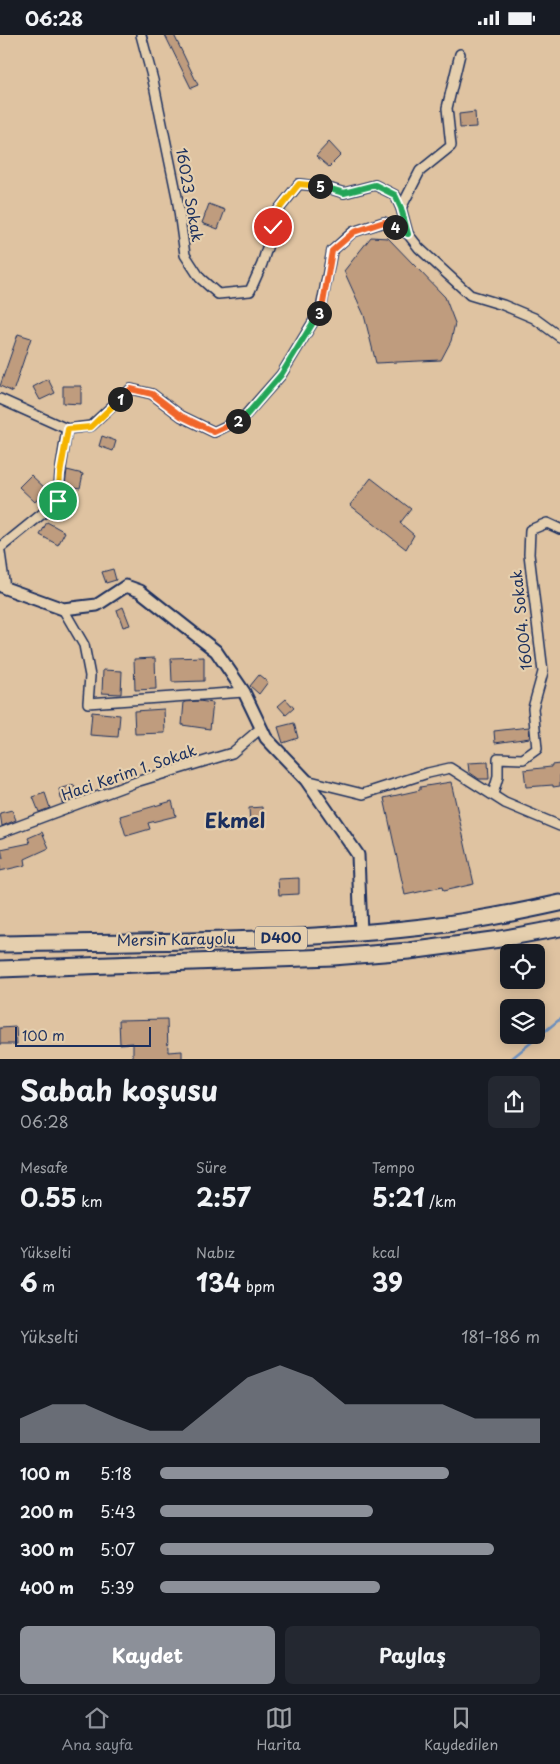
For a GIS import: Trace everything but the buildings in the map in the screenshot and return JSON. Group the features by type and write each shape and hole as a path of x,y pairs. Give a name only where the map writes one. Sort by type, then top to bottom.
{"highway":[{"name":"Mersin Karayolu","path":"0,944 267,938 361,933 434,926 560,903"},
{"name":"Mersin Karayolu","path":"0,969 333,957 418,950 500,939 560,928"}],"street":[{"name":"16023 Sokak","path":"142,35 177,197 185,255 200,278 218,294 250,291 262,264 279,209 299,184 325,187 344,193 375,185 395,195 401,208 408,234"},
{"path":"401,208 420,171 451,146 447,108 460,54"},
{"path":"0,399 68,429 91,427 131,389 152,394 181,416 214,432 243,419 281,375 322,309 332,251 354,232 384,222 408,234 419,248 470,295 503,305 534,318 560,337"},
{"path":"0,548 58,501 60,474 68,429"},
{"name":"16004. Sokak","path":"493,794 498,777 498,758 523,759 537,749 533,708 543,671 529,554 530,530 547,523 560,529"},
{"path":"0,552 2,587 63,609 97,605 126,586 140,591 216,651 244,692 266,738 306,780 358,855 361,933"},
{"path":"63,609 84,645 90,676 88,703 244,692"},
{"name":"Haci Kerim 1. Sokak","path":"0,833 139,781 232,753 261,728"},
{"path":"306,780 363,794 428,773 450,768 505,803 560,826"}],"waterway":[{"path":"511,1059 560,1019"}],"district":[{"name":"Ekmel","path":"235,821"}],"route":[{"path":"58,501 60,474 68,429 91,427 131,389 152,394 181,416 214,432 243,419 281,375 322,309 332,251 354,232 384,222 408,234 401,208 395,195 375,185 344,193 325,187 299,184 279,209 273,227"}]}
